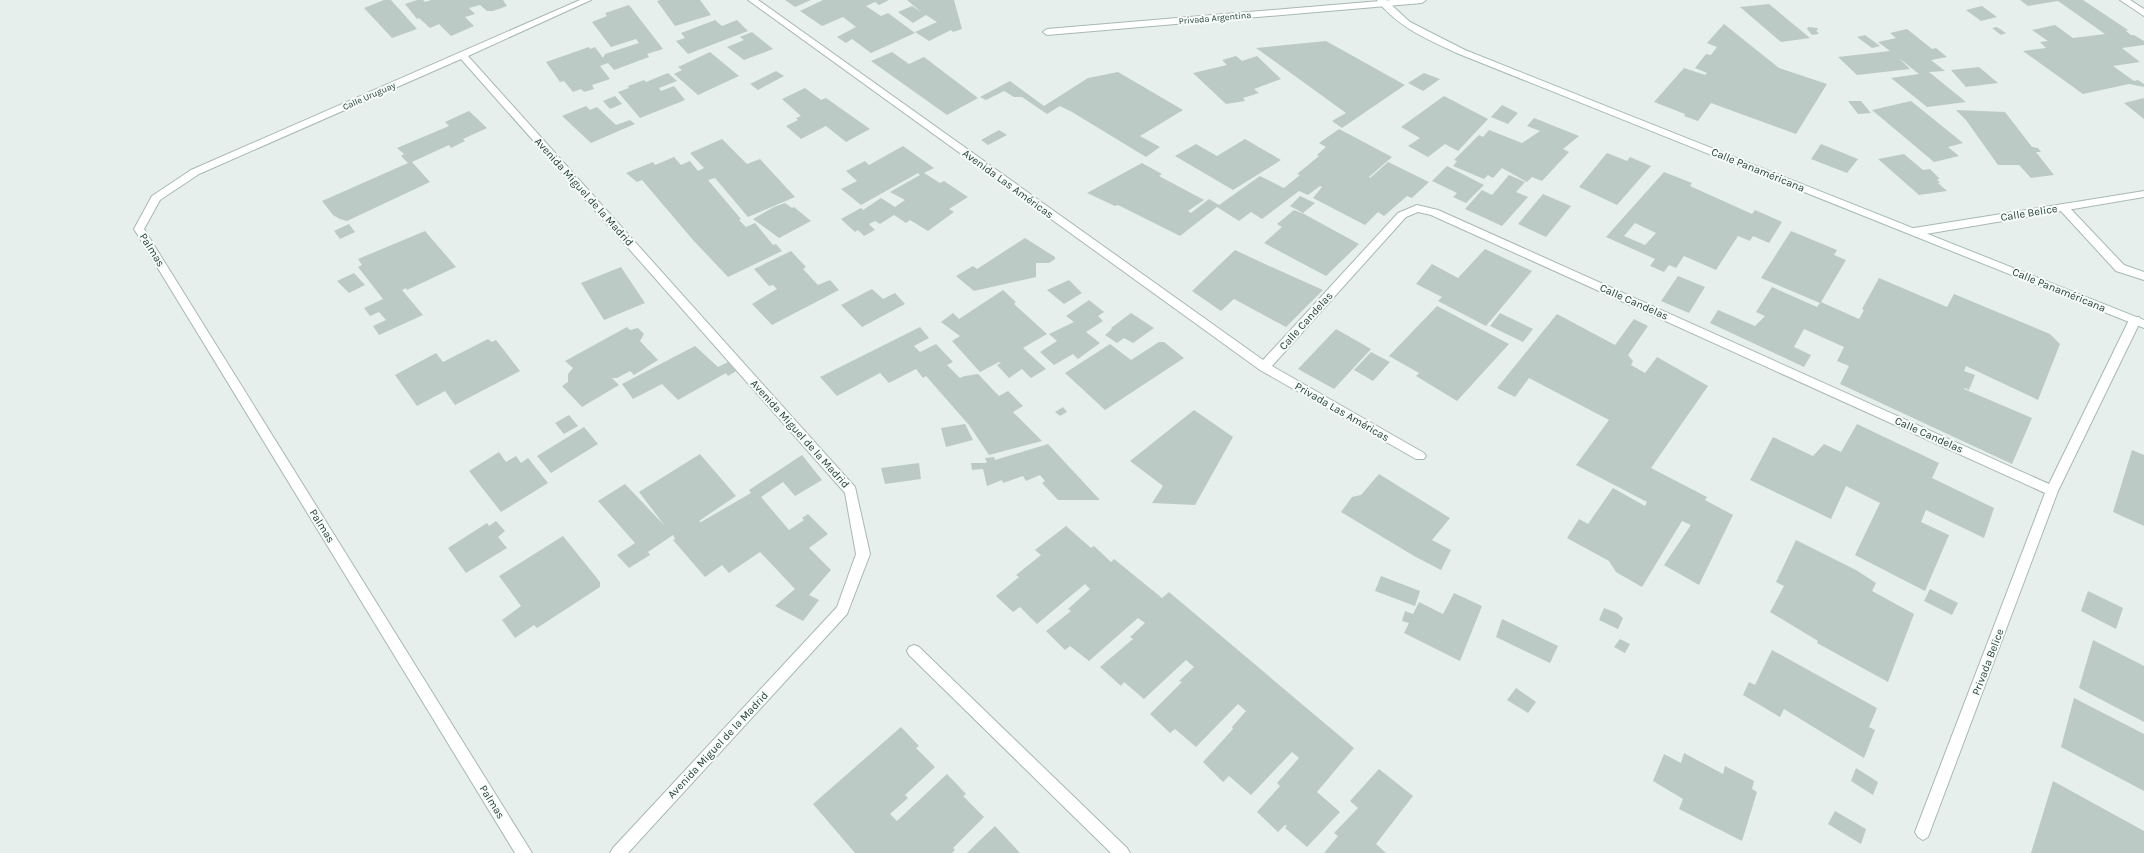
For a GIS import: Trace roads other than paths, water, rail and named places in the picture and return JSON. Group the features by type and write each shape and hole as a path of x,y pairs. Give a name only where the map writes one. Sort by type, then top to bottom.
{"street":[{"name":"Calle Uruguay","path":"156,198 195,172 587,0"},
{"name":"Avenida Las Américas","path":"752,0 1264,367"},
{"name":"Privada Argentina","path":"1047,32 1382,2 1422,0"},
{"path":"2124,0 2144,13"},
{"name":"Calle Panaméricana","path":"1382,2 1428,37 1455,49 2140,322"},
{"name":"Avenida Miguel de la Madrid","path":"462,56 851,491 863,554 842,610 618,853"},
{"name":"Calle Belice","path":"1914,232 2144,194"},
{"name":"Palmas","path":"156,198 139,229 524,853"},
{"path":"2063,207 2120,268 2144,276"},
{"name":"Calle Candelas","path":"1264,367 1402,215 1417,208 1434,212 2052,491"},
{"path":"2052,491 2140,322"},
{"name":"Privada Las Américas","path":"1264,367 1420,456"},
{"name":"Privada Belice","path":"1923,832 2052,491"},
{"path":"914,651 1122,853"}]}
